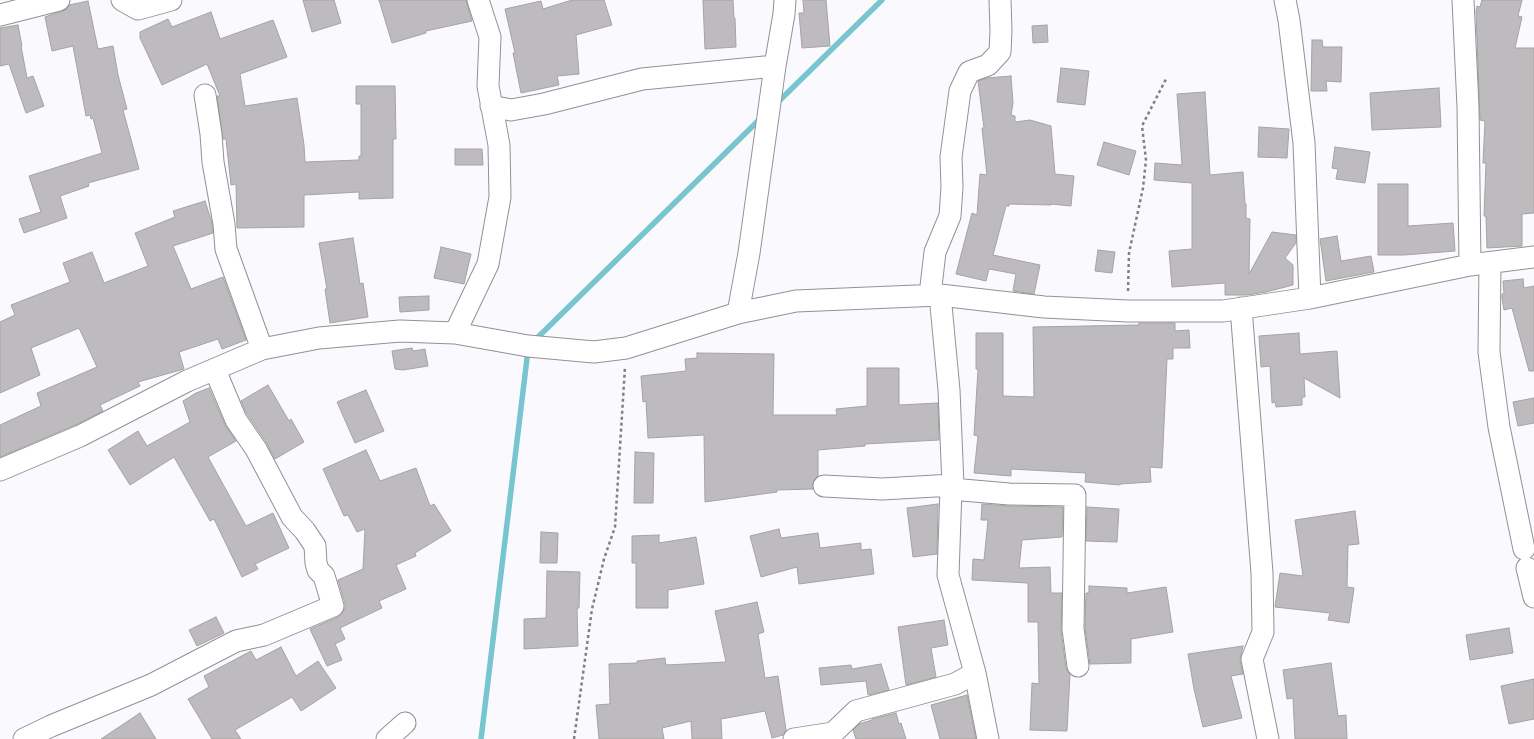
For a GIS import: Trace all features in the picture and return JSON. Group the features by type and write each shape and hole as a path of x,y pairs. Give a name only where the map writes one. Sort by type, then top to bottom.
{"street":[{"path":"0,15 58,0"},
{"path":"122,0 138,9 171,0"},
{"path":"455,333 488,264 500,197 499,145 488,86 490,37 478,0"},
{"path":"738,313 750,245 785,0"},
{"path":"988,739 976,673 948,575 952,487 949,390 935,295 935,252 950,216 952,187 951,157 960,91 969,72 988,65 1000,52 1000,0"},
{"path":"1285,0 1304,143 1310,298"},
{"path":"1463,0 1468,107 1480,264 1489,352 1498,427 1534,597"},
{"path":"491,106 512,110 544,104 642,79 776,66"},
{"path":"205,95 211,134 213,162 224,224 226,249 262,349"},
{"path":"0,470 80,436 187,381 262,349 319,338 400,331 455,333 528,346 594,352 626,348 738,313 796,301 935,295 1044,307 1128,311 1223,311 1310,298 1480,264 1534,257"},
{"path":"1241,308 1262,573 1263,632 1252,659 1268,739"},
{"path":"24,739 51,726 151,685 236,641 264,635 333,606 324,576 318,570 315,546 305,531 292,517 256,449 236,420 215,370"},
{"path":"824,486 882,489 952,487 1009,494 1075,495 1073,629 1078,666"},
{"path":"794,739 832,736 856,711 955,684 976,673"},
{"path":"387,739 405,723"}],"path":[{"path":"1128,311 1128,253 1143,188 1146,160 1142,126 1166,79"},
{"path":"574,739 592,609 604,560 615,527 626,348"}],"building":[{"path":"303,0 334,0 341,23 312,32"},
{"path":"379,0 466,0 472,21 426,31 426,33 392,43"},
{"path":"572,0 604,0 612,25 576,35 579,74 557,76 559,85 521,93 513,53 515,53 505,9 541,1 543,9"},
{"path":"703,0 733,0 736,47 705,49"},
{"path":"803,0 826,0 830,46 802,48 799,13 804,13"},
{"path":"1482,0 1522,0 1518,16 1522,17 1515,48 1534,48 1534,213 1522,214 1522,246 1487,248 1486,216 1484,216 1486,163 1483,163 1485,121 1480,120 1476,11 1477,6 1480,7"},
{"path":"88,1 98,49 113,46 118,75 127,109 123,110 139,169 88,183 89,186 60,196 67,218 24,233 19,219 41,212 29,176 102,153 93,118 91,119 90,115 86,116 73,46 52,51 45,17 67,9 69,5"},
{"path":"211,12 220,39 273,20 287,57 240,74 245,106 297,98 305,162 359,160 359,156 361,156 361,104 356,104 356,86 395,86 396,139 393,139 393,198 359,199 359,192 304,195 304,227 237,228 236,184 231,185 226,139 223,139 217,96 220,96 207,64 162,85 140,38 140,32 168,19 172,27"},
{"path":"18,25 27,78 33,76 44,106 26,113 9,64 0,66 0,28"},
{"path":"1047,25 1048,42 1033,43 1032,26"},
{"path":"1312,40 1322,40 1323,47 1342,47 1341,82 1326,81 1327,91 1311,91"},
{"path":"1061,68 1089,71 1085,105 1057,102"},
{"path":"1011,76 1013,103 1011,115 1015,116 1015,122 1030,120 1051,126 1055,174 1074,176 1071,206 1051,204 1009,204 1009,206 1006,206 993,255 1040,265 1034,294 1013,291 1016,274 989,269 986,281 956,274 972,213 977,215 980,174 987,175 982,128 984,128 978,81 987,78"},
{"path":"1439,88 1441,127 1372,130 1370,93"},
{"path":"1205,92 1210,175 1243,172 1246,218 1250,219 1249,274 1272,232 1296,235 1296,243 1285,258 1293,265 1293,285 1247,295 1225,295 1225,283 1172,287 1169,251 1192,249 1192,183 1154,180 1155,163 1182,165 1177,94"},
{"path":"1259,127 1289,129 1287,158 1258,157"},
{"path":"1104,142 1136,151 1129,175 1097,165"},
{"path":"1335,147 1370,152 1365,183 1336,179 1338,169 1332,168"},
{"path":"455,149 482,149 483,165 455,165"},
{"path":"1378,184 1408,184 1408,226 1453,223 1455,251 1404,255 1378,255"},
{"path":"205,201 212,223 213,233 173,246 191,289 223,277 246,340 222,349 218,339 179,352 184,369 138,382 140,386 100,405 103,411 75,425 0,457 0,425 41,406 37,393 97,367 79,328 31,348 40,375 0,393 0,322 15,315 11,305 70,282 63,263 92,252 104,283 148,266 135,233 175,217 173,211"},
{"path":"1337,236 1341,261 1371,256 1374,272 1326,281 1320,239"},
{"path":"353,238 360,284 363,283 368,317 330,323 325,289 327,289 319,243"},
{"path":"441,247 471,254 464,284 434,278"},
{"path":"1098,250 1115,252 1112,273 1095,271"},
{"path":"1523,279 1524,288 1534,286 1534,371 1529,371 1512,308 1504,310 1502,298 1502,294 1504,293 1503,281"},
{"path":"429,296 429,310 400,312 399,297"},
{"path":"1139,323 1175,323 1175,331 1189,330 1190,348 1173,348 1173,359 1167,359 1162,468 1150,467 1151,482 1120,485 1085,482 1086,473 1011,469 1011,476 974,473 978,436 974,435 978,369 976,369 976,333 1003,333 1003,396 1034,397 1033,327 1139,325"},
{"path":"1299,333 1300,354 1337,351 1340,398 1304,378 1305,397 1302,397 1302,405 1276,407 1275,402 1272,403 1270,366 1261,367 1259,336"},
{"path":"412,348 413,351 425,349 428,366 403,370 395,369 392,351"},
{"path":"697,353 774,354 773,415 837,415 836,409 867,406 867,368 899,368 899,405 938,403 939,440 865,444 865,446 818,450 818,476 814,480 813,489 777,490 777,492 705,502 704,435 648,438 646,401 643,402 641,376 686,371 685,359 697,358"},
{"path":"268,385 289,421 291,419 304,442 275,459 266,442 247,414 241,401"},
{"path":"209,388 225,425 236,441 208,457 246,526 273,513 289,548 255,564 258,569 242,577 214,519 210,521 174,457 130,485 108,450 138,431 147,446 190,422 183,401 196,393"},
{"path":"366,390 384,431 355,443 337,402"},
{"path":"1534,398 1534,423 1518,426 1513,402"},
{"path":"366,450 380,481 416,468 430,506 434,504 451,531 415,553 416,556 396,565 406,589 379,601 382,608 340,628 345,639 335,644 342,660 327,666 310,629 338,617 345,608 345,603 338,580 363,569 365,529 357,532 348,515 344,516 323,469"},
{"path":"635,452 654,453 653,503 634,503"},
{"path":"938,504 937,554 913,557 907,508"},
{"path":"982,504 1063,507 1062,537 1022,540 1019,568 1050,567 1051,593 1062,593 1061,631 1066,668 1070,674 1067,731 1030,730 1032,683 1039,684 1038,622 1028,622 1028,583 972,580 973,559 984,560 988,520 981,520"},
{"path":"1087,507 1119,509 1117,542 1086,541"},
{"path":"1355,511 1359,544 1348,545 1347,587 1354,588 1349,623 1328,620 1330,613 1275,607 1280,573 1303,576 1295,520"},
{"path":"779,529 781,538 818,533 820,548 861,543 861,550 871,549 874,574 799,584 797,567 761,577 750,536"},
{"path":"541,532 558,533 557,563 540,563"},
{"path":"659,535 659,543 696,537 704,584 668,590 668,608 636,608 636,563 632,563 632,536"},
{"path":"547,571 580,572 579,608 577,608 578,646 524,649 524,619 546,618"},
{"path":"1089,586 1127,588 1127,593 1166,587 1173,632 1131,639 1131,663 1090,664 1085,628 1086,593 1089,593"},
{"path":"757,602 764,632 758,634 765,678 778,676 786,730 783,735 772,738 765,711 721,719 722,739 692,739 691,721 662,728 664,739 599,739 596,705 610,704 609,664 637,663 637,661 665,658 666,665 726,662 715,611"},
{"path":"216,617 224,633 197,646 189,630"},
{"path":"944,620 948,645 931,648 936,677 906,685 898,627"},
{"path":"1509,628 1513,653 1470,660 1466,635"},
{"path":"1243,646 1240,661 1243,674 1231,676 1242,718 1203,727 1188,654"},
{"path":"281,647 296,676 318,661 336,688 301,711 292,697 235,730 241,739 212,739 188,699 209,687 204,676 251,651 256,660"},
{"path":"1331,663 1338,716 1346,715 1347,739 1295,739 1293,698 1287,699 1283,670"},
{"path":"881,664 889,690 868,695 866,681 821,685 819,668 851,665 852,669"},
{"path":"1534,679 1534,719 1509,724 1501,686"},
{"path":"967,695 976,739 940,739 931,705"},
{"path":"140,713 156,739 101,739"},
{"path":"896,713 906,739 856,739 853,730 859,724"}],"waterway":[{"path":"776,104 882,0"},
{"path":"533,342 761,118"},
{"path":"481,739 528,350"}]}
